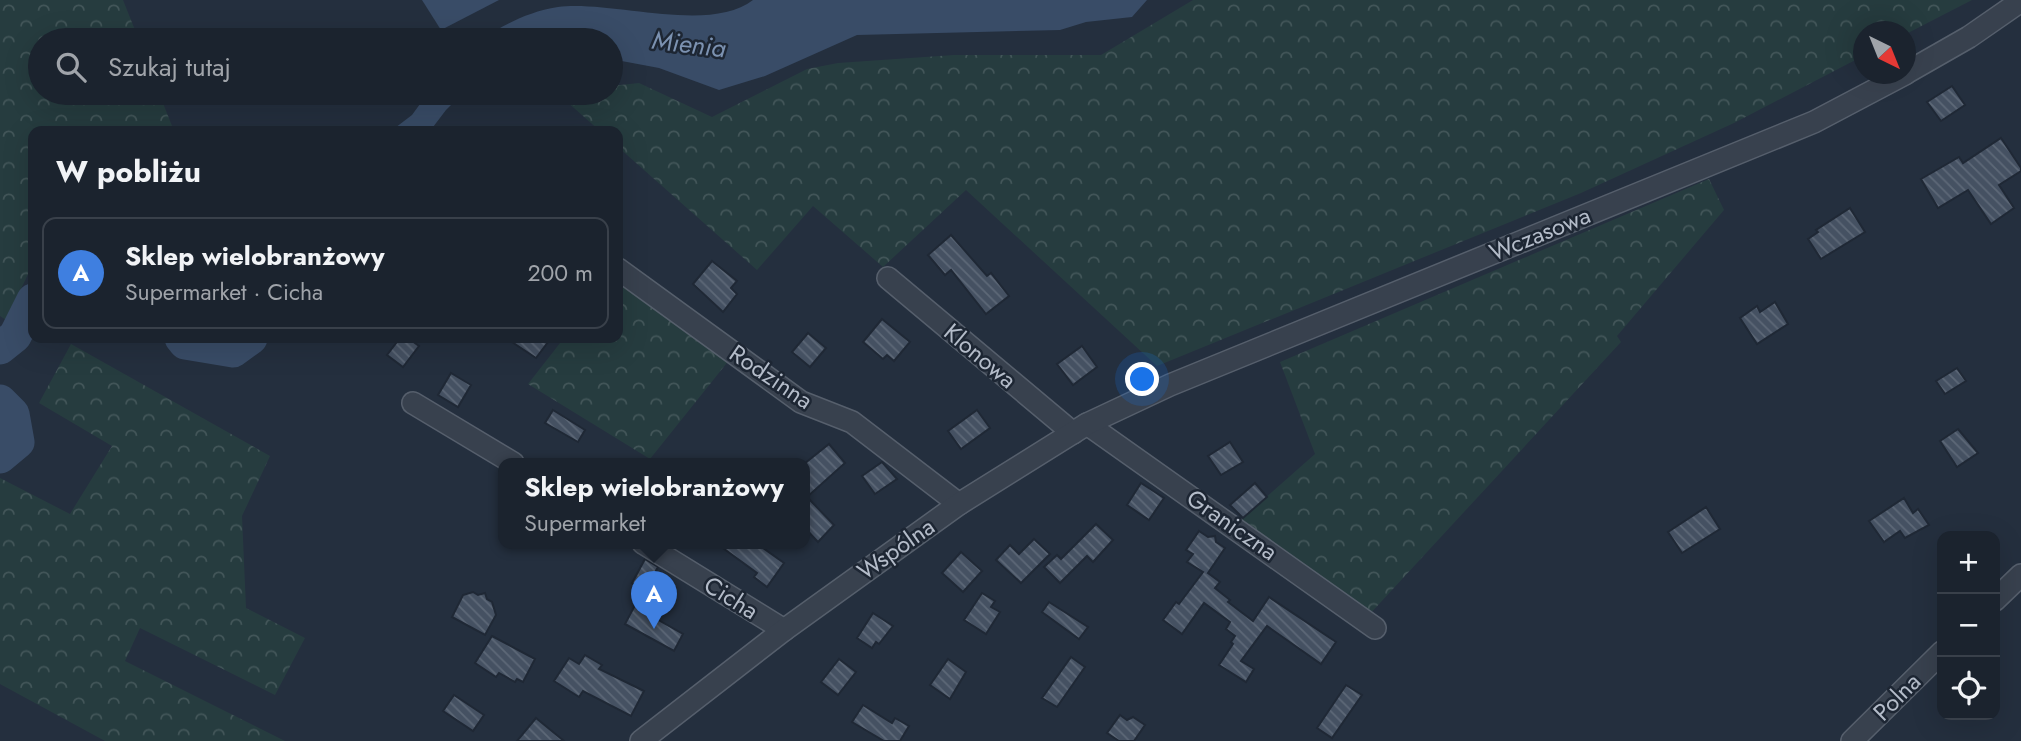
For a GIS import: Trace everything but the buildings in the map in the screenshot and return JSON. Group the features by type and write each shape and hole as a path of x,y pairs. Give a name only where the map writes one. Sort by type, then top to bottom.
{"street":[{"name":"Wczasowa","path":"1916,67 1969,37 2021,1"},
{"name":"Wczasowa","path":"1170,385 1801,127 1884,84"},
{"name":"Rodzinna","path":"623,273 801,402 852,422 959,504"},
{"name":"Klonowa","path":"888,278 1080,429"},
{"name":"Wspólna","path":"641,741 784,630 959,504 1080,429 1170,385"},
{"path":"412,403 505,458"},
{"name":"Graniczna","path":"1080,429 1375,628"},
{"name":"Cicha","path":"653,549 784,630"},
{"path":"2000,595 2021,575"},
{"name":"Polna","path":"1852,741 1937,657"}],"green space":[{"path":"0,0 123,0 134,28 28,28 28,105 164,105 172,126 28,126 28,274 6,320 0,316"},
{"path":"1193,0 1972,0 1916,29 1916,21 1853,21 1853,61 1734,123 1581,193 1157,366 966,190 883,267 813,206 757,270 623,151 623,126 594,126 571,105 623,105 623,85 639,83 712,117 807,69 838,63 954,55 1101,55"},
{"path":"1709,179 1724,210 1617,336 1621,342 1368,616 1238,522 1315,454 1280,362"},
{"path":"623,281 730,359 651,458 528,384 560,343 623,343"},
{"path":"71,344 270,456 242,516 246,608 305,638 275,695 140,628 125,661 285,741 105,741 0,684 0,478 70,514 112,446 39,403"}],"water":[{"path":"422,0 499,0 445,28 440,28"},
{"name":"Mienia","path":"753,0 1147,0 1132,17 1086,22 1060,30 857,35 765,76 719,90 659,68 623,61 623,28 501,28 536,12 558,7 580,6 686,15 734,10"},
{"path":"419,105 451,105 434,126 398,126 412,115"},
{"path":"234,343 265,343 258,351 228,361"}],"waterway":[{"path":"0,348 15,336 28,310"},
{"path":"185,343 233,351 244,343"},
{"path":"0,401 13,414 18,442 0,457"}],"place":[{"name":"Sklep wielobranżowy","path":"654,629"}]}
